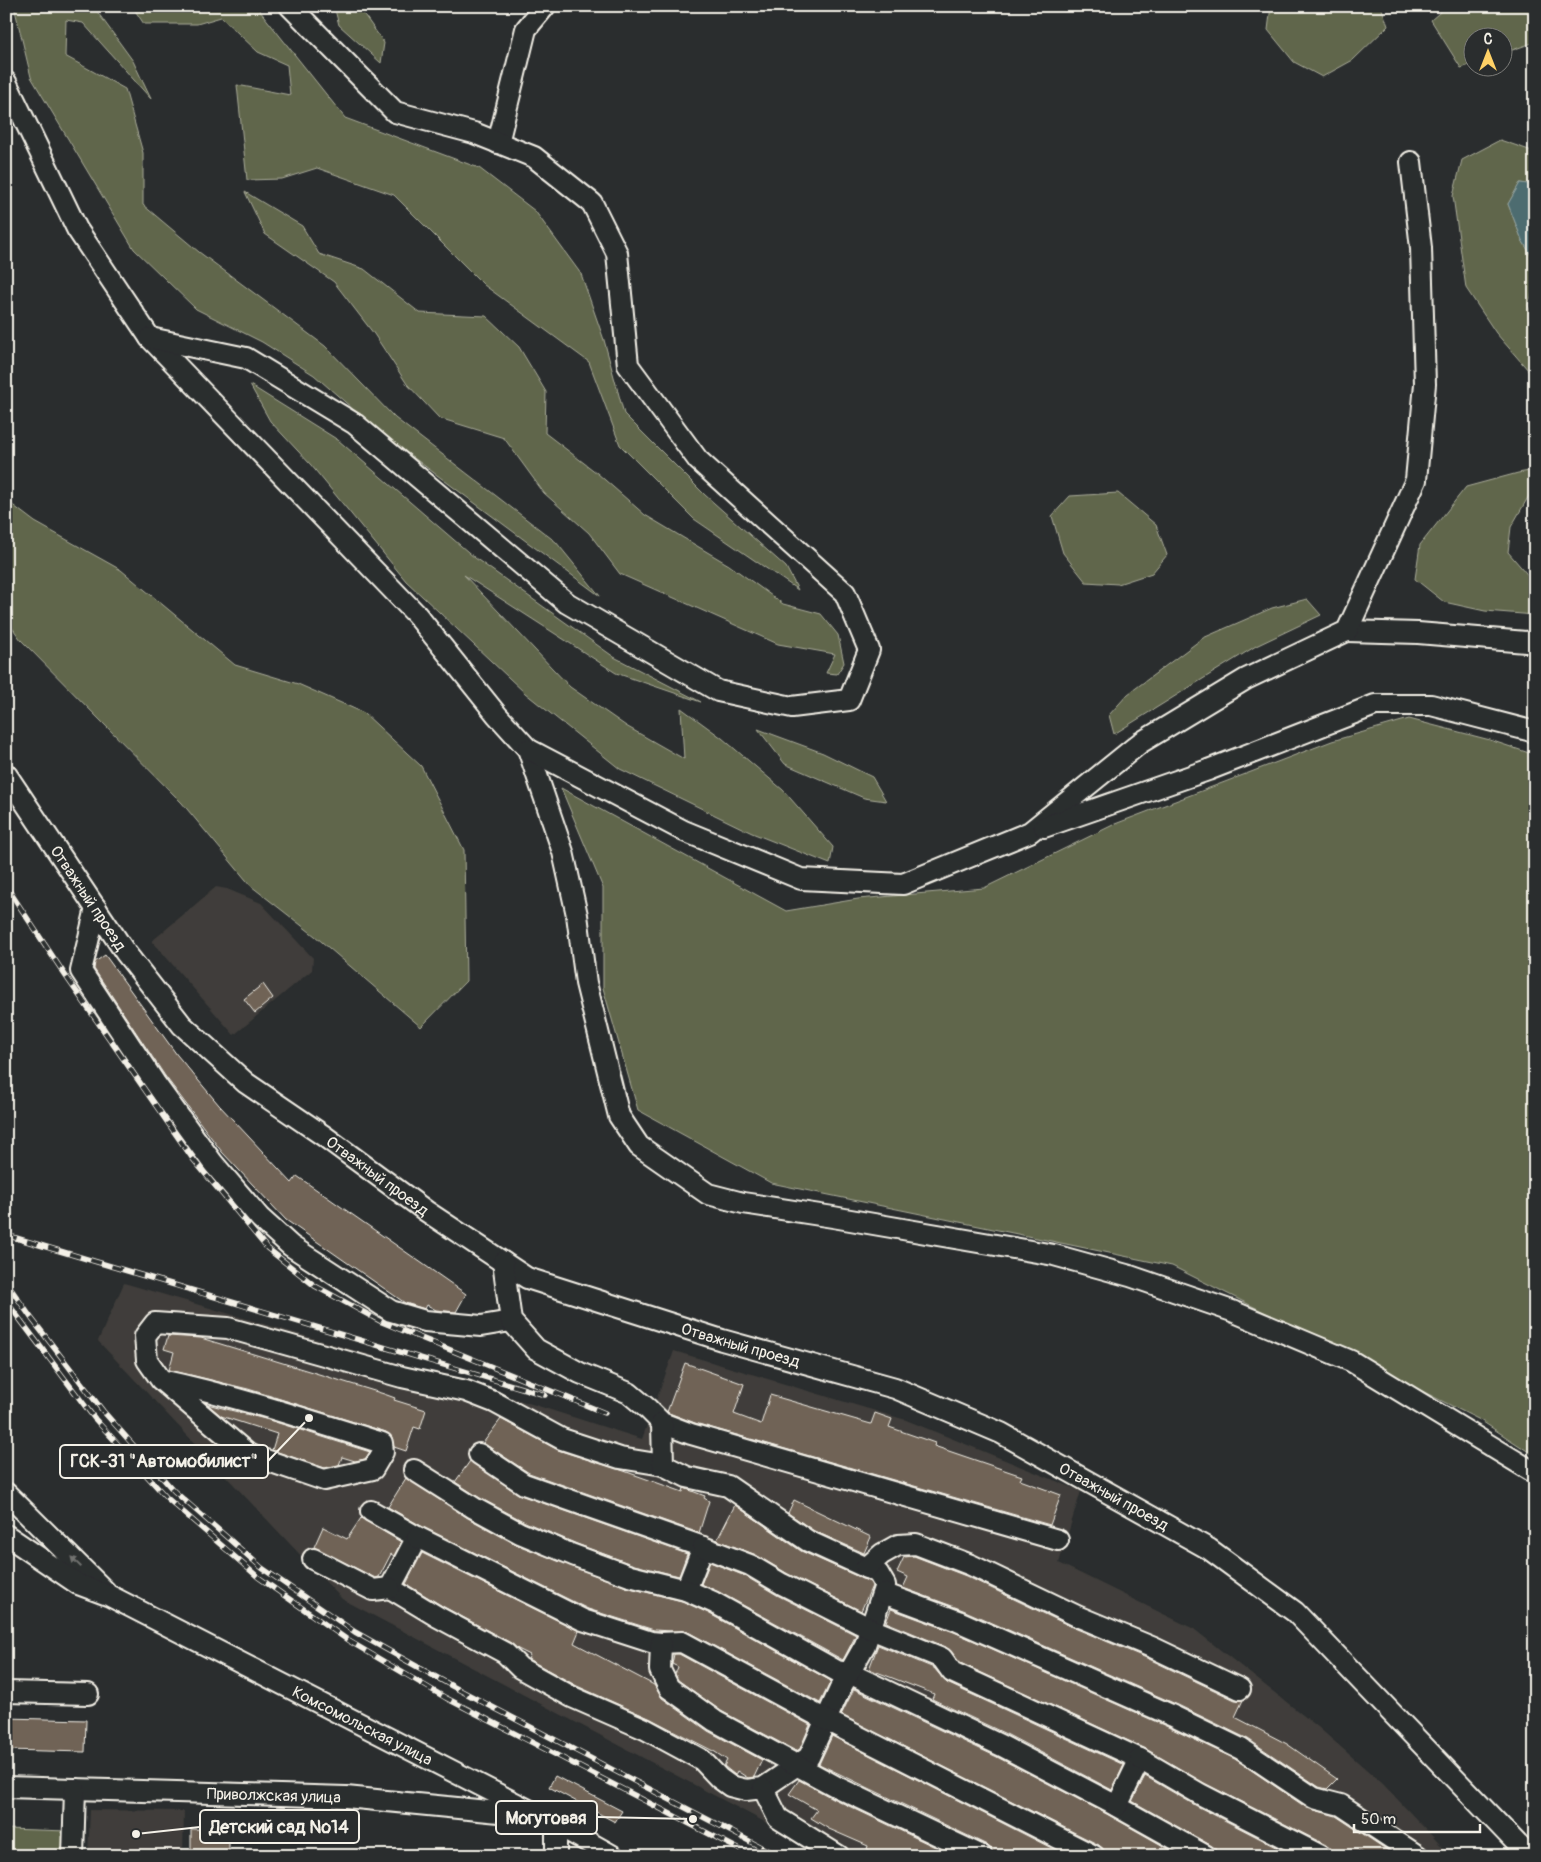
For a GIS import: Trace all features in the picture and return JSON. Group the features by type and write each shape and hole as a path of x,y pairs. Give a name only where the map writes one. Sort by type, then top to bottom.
{"street":[{"path":"150,338 246,358 356,424 567,603 718,691 792,707 849,700 869,650 845,593 698,460 628,365 617,253 592,203 534,157 474,133 395,112 290,6"},
{"path":"498,143 526,29 545,6"},
{"path":"6,82 77,229 150,338 416,614 497,715 528,748 684,831 800,879 903,884 1030,832 1208,770 1375,705 1431,705 1535,732"},
{"path":"1347,632 1416,480 1425,384 1421,248 1411,162"},
{"path":"1030,832 1140,743 1246,679 1347,632 1535,641"},
{"path":"528,748 563,852 578,915 586,983 620,1116 638,1146 708,1194 743,1203 842,1218 1054,1255 1130,1276 1232,1310 1352,1361 1535,1473"},
{"name":"Отважный проезд","path":"6,774 125,952 182,1026 246,1083 324,1136 426,1210 527,1278 722,1340 895,1388 1001,1434 1209,1549 1295,1612 1529,1856"},
{"path":"96,908 81,971 156,1083 213,1163 260,1218 290,1246 391,1311 424,1321 481,1326 510,1322"},
{"path":"503,1262 510,1322 536,1349 580,1373 628,1393 662,1423 691,1434 1058,1540"},
{"path":"160,1380 202,1388 382,1443 383,1452 373,1469 324,1480 248,1454 160,1380 147,1360 145,1336 155,1323 228,1328 402,1378 466,1392 494,1402 562,1439 620,1458 664,1465 687,1477 728,1486 808,1541 878,1573 885,1585 865,1645 849,1673 809,1757 763,1788 746,1790 730,1786 719,1778 702,1760 645,1729 572,1697 520,1668 504,1653 390,1588 373,1590 313,1559"},
{"path":"662,1423 664,1465"},
{"path":"479,1454 524,1484 750,1565 782,1584 871,1629 942,1658 952,1672 1140,1759 1200,1794 1321,1856"},
{"path":"414,1470 474,1508 520,1533 630,1576 686,1590 713,1602 837,1671 849,1673 1002,1746 1117,1806 1206,1856"},
{"path":"6,1493 110,1596"},
{"path":"371,1511 417,1537 583,1620 651,1642 661,1644 682,1642 826,1720 1094,1856"},
{"path":"6,1535 78,1584 110,1596"},
{"path":"390,1588 417,1537"},
{"path":"866,1568 882,1554 898,1546 916,1544 971,1565 1077,1616 1154,1648 1240,1689"},
{"path":"686,1590 703,1547"},
{"path":"883,1593 958,1621 1056,1663 1241,1749 1314,1798 1341,1805 1418,1856"},
{"name":"Комсомольская улица","path":"110,1596 548,1820 613,1856"},
{"path":"661,1644 660,1670 670,1688 715,1721 837,1787 982,1856"},
{"path":"6,1692 88,1694"},
{"path":"1117,1806 1140,1759"},
{"name":"Приволжская улица","path":"6,1786 346,1797 548,1820"},
{"path":"763,1788 778,1818 839,1856"},
{"path":"73,1856 75,1789"},
{"path":"548,1820 556,1856"}],"shaded area":[{"path":"216,887 227,889 261,903 313,958 312,970 234,1035 152,941"},
{"path":"124,1283 460,1381 642,1439 674,1351 906,1420 1081,1491 1059,1563 1194,1629 1318,1727 1383,1784 1451,1856 829,1856 342,1599 98,1341"},
{"path":"90,1810 184,1811 183,1856 88,1856"}],"green space":[{"path":"14,6 93,6 133,61 151,99 83,23 66,20 65,56 125,89 143,153 143,205 199,252 325,346 395,418 556,542 600,596 383,435 314,375 262,342 196,309 134,249 31,77"},
{"path":"132,6 256,6 345,118 479,168 535,211 581,274 604,340 624,414 705,495 786,567 798,590 694,519 620,445 589,362 484,285 394,195 317,168 282,179 247,180 237,85 290,95 287,65 258,52 221,17 197,24 144,24"},
{"path":"334,6 358,6 384,43 381,63 339,25"},
{"path":"1271,6 1381,6 1388,26 1353,60 1322,77 1294,62 1268,30"},
{"path":"1447,6 1535,6 1535,42 1514,49 1514,28 1464,28 1464,67 1461,68 1431,20"},
{"path":"1500,140 1535,152 1535,185 1520,183 1508,204 1522,240 1535,262 1535,285 1528,305 1535,325 1535,378 1496,333 1466,288 1453,196 1462,160"},
{"path":"245,192 302,226 319,254 364,269 420,313 486,316 519,347 546,392 545,433 597,473 645,515 729,565 783,604 821,614 838,635 844,663 837,674 826,673 835,654 778,644 620,574 589,533 544,493 504,438 439,418 407,384 374,334 334,282 265,234"},
{"path":"250,385 338,440 475,558 614,657 701,702 616,673 464,575 570,687 626,726 684,759 681,708 722,738 783,790 833,847 830,864 752,833 620,769 525,693 406,581 311,465 270,421"},
{"path":"1535,470 1535,492 1530,494 1511,527 1508,552 1532,580 1535,581 1535,615 1485,611 1444,602 1415,579 1420,545 1466,487"},
{"path":"1118,493 1156,525 1167,555 1152,573 1118,584 1086,582 1063,553 1052,516 1070,496"},
{"path":"6,500 35,522 121,570 235,665 298,684 364,713 421,766 464,850 466,981 421,1027 315,936 251,886 182,803 21,640 6,619"},
{"path":"1307,599 1321,615 1256,646 1114,734 1109,715 1128,694 1203,638 1272,608"},
{"path":"1409,719 1490,740 1535,755 1535,1456 1480,1420 1172,1266 771,1183 638,1110 603,988 603,888 561,788 786,911 858,899 984,888 1115,824 1332,741"},
{"path":"758,729 823,753 872,777 886,801 864,798 785,764"},
{"path":"6,1829 68,1831 68,1856 6,1856"}],"water":[{"path":"1520,183 1535,185 1535,261 1522,240 1508,204"}],"building":[{"path":"105,955 177,1055 219,1105 292,1183 297,1176 466,1294 456,1312 436,1310 427,1305 425,1309 405,1303 286,1220 222,1152 165,1076 94,969 95,962"},
{"path":"263,984 273,998 255,1013 244,999"},
{"path":"168,1336 201,1338 395,1398 394,1400 426,1410 420,1429 414,1427 406,1451 394,1447 391,1436 386,1432 248,1389 169,1370 174,1352 164,1349"},
{"path":"685,1363 744,1384 734,1414 761,1424 770,1395 871,1424 875,1413 892,1419 889,1427 935,1443 934,1446 1022,1476 1020,1480 1061,1495 1050,1525 695,1423 669,1413 667,1412"},
{"path":"207,1404 269,1420 370,1452 365,1459 355,1461 342,1457 339,1465 325,1468 272,1450 277,1434 221,1416"},
{"path":"501,1419 558,1450 683,1492 684,1488 705,1496 704,1498 709,1501 699,1533 529,1473 483,1443"},
{"path":"470,1461 520,1495 687,1554 679,1576 634,1565 577,1544 525,1522 480,1498 455,1482"},
{"path":"406,1478 468,1518 515,1544 626,1587 682,1601 708,1613 831,1681 820,1703 688,1632 654,1630 588,1609 423,1527 388,1507"},
{"path":"794,1500 871,1537 864,1553 814,1531 788,1513"},
{"path":"735,1505 801,1551 870,1582 872,1586 861,1611 788,1574 756,1555 717,1540"},
{"path":"361,1518 401,1542 394,1556 391,1554 379,1577 375,1578 314,1547 323,1527 347,1539"},
{"path":"422,1553 579,1631 574,1643 654,1685 662,1698 708,1731 762,1760 754,1777 748,1778 737,1771 735,1775 724,1766 727,1760 715,1752 651,1719 577,1686 528,1659 530,1655 511,1643 406,1584"},
{"path":"914,1556 966,1576 1072,1627 1149,1659 1235,1700 1243,1700 1235,1717 1287,1744 1337,1779 1327,1789 1319,1787 1248,1739 1178,1705 963,1610 903,1588 908,1577 897,1572 904,1557"},
{"path":"710,1562 745,1576 777,1595 856,1635 843,1660 701,1584"},
{"path":"891,1609 954,1632 1168,1727 1235,1759 1307,1808 1336,1816 1396,1856 1367,1856 1359,1851 1356,1856 1333,1856 1331,1850 1326,1845 1206,1784 1146,1749 960,1663 946,1647 886,1622"},
{"path":"878,1645 934,1668 947,1683 1124,1765 1112,1790 1008,1735 932,1699 934,1694 869,1669"},
{"path":"674,1654 679,1654 810,1725 800,1749 796,1751 721,1711 678,1680 675,1674 678,1667 672,1664"},
{"path":"854,1689 997,1757 1105,1813 1181,1856 1106,1856 1104,1850 1099,1845 841,1715"},
{"path":"6,1718 86,1720 85,1752 6,1750"},
{"path":"832,1736 1067,1856 994,1856 992,1850 987,1845 819,1764"},
{"path":"555,1776 622,1811 615,1822 549,1787"},
{"path":"1145,1776 1195,1805 1294,1856 1218,1856 1212,1846 1132,1801"},
{"path":"799,1780 832,1798 954,1856 881,1856 867,1849 868,1846 829,1829 811,1818 817,1810 789,1794"},
{"path":"191,1829 229,1830 229,1856 191,1856"}],"railway":[{"path":"6,886 65,975 193,1159 267,1248 315,1286 382,1322 605,1413"},
{"path":"6,1235 545,1395"},
{"path":"6,1282 103,1411 174,1491 262,1568 355,1632 452,1686 778,1856"},
{"path":"6,1301 95,1419 167,1498 258,1577 349,1641 446,1698 752,1856"}],"place":[{"name":"ГСК-31 \"Автомобилист\"","path":"309,1418"},
{"name":"Могутовая","path":"693,1819"},
{"name":"Детский сад №14","path":"136,1834"}]}
